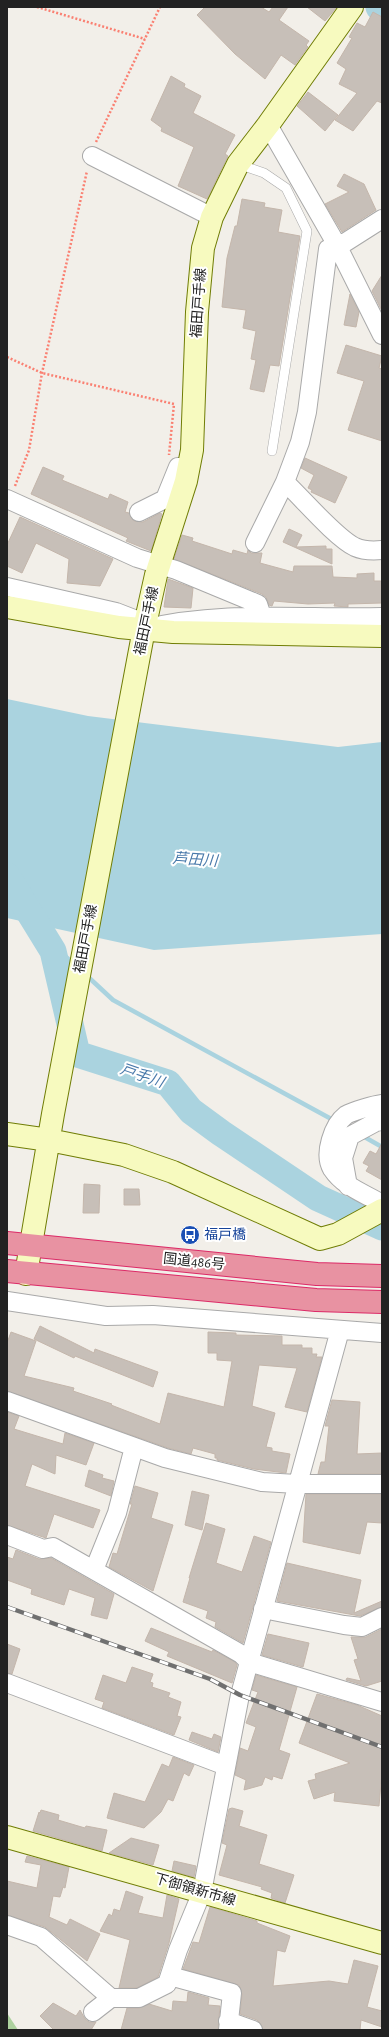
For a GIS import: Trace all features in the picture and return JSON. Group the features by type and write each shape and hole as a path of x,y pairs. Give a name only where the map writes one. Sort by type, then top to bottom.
{"highway":[{"name":"国道486号","path":"7,1243 317,1274 382,1276"},
{"name":"国道486号","path":"16,1273 316,1300 382,1302"}],"main road":[{"name":"福田戸手線","path":"16,1273 32,1246 53,1114 143,633 160,565 186,481 178,463 192,450 197,312 202,255 212,217 238,164 268,125 352,7"},
{"path":"7,607 120,627 143,633 173,632 382,636"},
{"path":"7,1134 50,1140 124,1154 173,1172 320,1239 338,1234 382,1210"},
{"name":"下御領新市線","path":"7,1837 382,1943"}],"street":[{"path":"268,125 338,247 382,335"},
{"path":"92,156 212,217"},
{"path":"254,542 285,482 300,442 306,412 328,249 338,247 382,219"},
{"path":"139,512 165,499 178,467 178,463"},
{"path":"285,482 335,531 354,546 369,552 382,550"},
{"path":"9,499 137,558 160,565 258,604 262,616"},
{"path":"7,587 116,612 134,619 143,633 188,620 262,616 382,617"},
{"path":"382,1104 346,1115 334,1132 328,1154 332,1168 348,1187 382,1204"},
{"path":"348,1187 343,1158 350,1136 376,1122 382,1121"},
{"path":"7,1301 106,1316 154,1315 382,1333"},
{"path":"93,2012 110,1998 139,1998 167,1984 178,1950 202,1892 240,1695 263,1609 295,1500 297,1484 340,1330"},
{"path":"7,1401 165,1458 204,1469 262,1482 297,1484 382,1484"},
{"path":"94,1570 117,1513 134,1447"},
{"path":"7,1535 43,1548 53,1547 241,1654 249,1662 382,1702"},
{"path":"263,1609 344,1625 362,1627 382,1618"},
{"path":"7,1683 226,1766"},
{"path":"7,1925 41,1937 110,1998"},
{"path":"170,1976 232,1993 228,2026 253,2030"}],"lane":[{"path":"238,164 264,173 286,188 307,231 272,451"}],"path":[{"path":"37,7 145,39"},
{"path":"9,499 29,450 42,373 87,171 98,134 160,7"},
{"path":"7,357 42,373 174,404 178,463"}],"green space":[{"path":"7,2013 18,2030 7,2030"}],"water":[{"name":"芦田川","path":"7,699 88,716 338,747 382,742 382,934 154,950 7,918"}],"building":[{"path":"205,7 261,7 269,12 273,7 288,7 279,20 309,41 306,45 308,47 295,65 281,55 265,79 235,54 197,15"},
{"path":"307,7 337,7 325,21"},
{"path":"373,12 382,17 382,103 377,101 353,131 335,120 357,93 339,84 346,69 337,63 352,38 349,37 357,23 365,27"},
{"path":"171,76 185,84 184,87 201,96 193,113 235,135 225,154 228,156 207,199 178,186 194,147 161,131 162,128 151,120"},
{"path":"308,92 338,115 325,131 297,106"},
{"path":"344,174 364,184 376,210 342,232 325,204 349,192 337,186"},
{"path":"242,199 265,203 264,207 282,210 278,232 300,236 279,366 270,365 264,392 250,389 256,360 251,359 256,331 243,328 246,310 222,307 227,258 235,226 237,226"},
{"path":"382,275 382,311 372,291"},
{"path":"350,294 359,312 356,327 344,325"},
{"path":"346,345 382,356 379,368 382,369 382,441 348,430 364,381 337,373"},
{"path":"305,458 347,477 335,503 311,492 312,490 308,488 314,475 301,468"},
{"path":"43,467 64,476 62,480 108,499 110,494 128,502 125,512 129,513 134,521 143,522 160,513 162,514 151,551 126,541 128,538 31,494"},
{"path":"20,517 113,559 100,586 67,583 69,559 36,543 22,573 7,566 7,545"},
{"path":"289,529 302,535 296,547 326,546 326,549 332,549 332,564 283,542"},
{"path":"182,535 193,538 192,541 232,554 233,550 247,554 248,550 251,553 262,553 260,563 293,572 294,566 332,566 333,577 357,578 357,574 374,573 374,581 382,581 382,603 348,604 348,607 334,606 335,603 308,604 274,601 272,606 269,605 266,597 262,594 174,559"},
{"path":"168,579 193,588 191,608 164,607"},
{"path":"382,1143 382,1180 366,1171 369,1166 363,1163 370,1151 376,1154"},
{"path":"84,1184 100,1185 99,1213 83,1213"},
{"path":"124,1189 139,1189 140,1205 124,1205"},
{"path":"40,1326 94,1353 95,1349 158,1372 153,1387 75,1356 74,1358 34,1339"},
{"path":"11,1332 36,1341 24,1376 74,1388 73,1391 112,1404 111,1405 160,1424 168,1393 224,1407 232,1361 217,1360 217,1353 208,1353 208,1332 236,1333 236,1335 282,1336 282,1345 302,1345 302,1348 312,1348 312,1354 317,1354 316,1357 322,1357 307,1412 285,1407 297,1368 259,1365 252,1406 275,1413 266,1447 272,1448 272,1451 290,1454 286,1473 254,1469 217,1460 217,1458 215,1458 215,1454 193,1448 191,1454 168,1448 7,1391 7,1343"},
{"path":"332,1400 360,1402 357,1454 382,1453 382,1474 318,1474 321,1462 325,1462 329,1426 325,1426"},
{"path":"7,1412 19,1416 14,1429 63,1444 65,1433 94,1443 86,1465 56,1455 55,1474 32,1464 25,1486 100,1510 93,1528 54,1514 46,1538 7,1525"},
{"path":"89,1470 103,1475 102,1478 114,1481 111,1496 85,1486"},
{"path":"135,1486 158,1493 151,1518 173,1525 153,1591 109,1567 113,1553 117,1554 132,1504 130,1504"},
{"path":"192,1491 209,1495 202,1530 185,1525"},
{"path":"306,1494 382,1494 382,1523 367,1522 360,1554 303,1542"},
{"path":"206,1523 225,1529 216,1563 242,1572 254,1536 271,1542 243,1643 215,1627 216,1622 206,1618 208,1611 183,1602"},
{"path":"16,1550 39,1559 51,1558 114,1594 107,1619 91,1615 95,1598 69,1589 64,1605 31,1594 32,1589 7,1580 7,1557 13,1559"},
{"path":"287,1563 361,1580 354,1613 382,1601 382,1607 360,1616 277,1601"},
{"path":"151,1628 212,1652 213,1650 235,1662 237,1665 232,1683 167,1656 169,1652 145,1641"},
{"path":"382,1629 382,1681 366,1686 346,1680 347,1678 361,1681 354,1660 358,1659 351,1637 366,1637"},
{"path":"268,1634 309,1643 303,1667 262,1655"},
{"path":"7,1644 20,1649 12,1674 7,1673"},
{"path":"132,1667 153,1674 150,1682 153,1683 152,1687 170,1693 168,1697 181,1702 177,1716 181,1717 174,1735 102,1708 104,1702 95,1699 103,1675 126,1683"},
{"path":"256,1675 297,1687 279,1750 290,1754 282,1779 273,1776 272,1780 265,1777 262,1785 244,1790 246,1780 235,1775 240,1748 248,1751 256,1727 246,1723 258,1692 252,1690"},
{"path":"317,1694 357,1705 382,1716 382,1772 379,1806 334,1801 335,1792 314,1799 308,1781 316,1779 315,1774 350,1763 299,1743"},
{"path":"192,1732 212,1739 214,1734 221,1737 218,1752 189,1740"},
{"path":"173,1757 194,1765 189,1776 184,1773 173,1801 168,1799 161,1812 144,1828 107,1818 114,1793 145,1802 162,1764 169,1767"},
{"path":"232,1808 243,1811 239,1826 267,1835 259,1864 294,1875 285,1903 271,1898 272,1893 261,1889 262,1887 219,1875 227,1845 222,1843 229,1809"},
{"path":"41,1810 59,1815 58,1820 85,1828 86,1826 107,1830 102,1851 33,1831"},
{"path":"131,1838 159,1845 153,1865 109,1853"},
{"path":"27,1856 69,1867 65,1888 63,1887 60,1897 53,1896 49,1917 67,1925 70,1919 100,1934 87,1961 45,1927 7,1915 7,1881 37,1888 41,1865 25,1862"},
{"path":"174,1861 196,1866 194,1877 172,1871"},
{"path":"126,1891 143,1897 138,1913 163,1918 167,1895 179,1899 169,1943 158,1977 137,1988 119,1988 130,1940 100,1931 109,1914 112,1916 114,1909 120,1911"},
{"path":"210,1907 257,1921 257,1923 290,1936 285,1952 277,1950 273,1986 329,1981 348,1984 354,1960 378,1966 367,2007 382,2011 382,2027 361,2020 360,2030 263,2030 261,2024 257,2020 240,2014 242,1994 239,1985 183,1969 193,1942 199,1943"},
{"path":"188,1992 209,1998 208,2005 220,2006 218,2030 121,2030 127,2008 139,2008 149,2004 172,2011 173,2001 187,2002"},
{"path":"53,2003 76,2016 80,2010 85,2019 89,2022 96,2022 91,2030 54,2030 40,2016"}],"waterway":[{"name":"戸手川","path":"7,876 53,951 77,1054 168,1083 191,1111 221,1133 318,1198 382,1227"},
{"path":"39,922 58,950 74,964"},
{"path":"85,974 113,1000 335,1121"},
{"path":"361,1135 382,1147"}],"railway":[{"path":"7,1607 210,1679 240,1695 382,1747"}],"place":[{"name":"福戸橋","path":"190,1235"}]}
